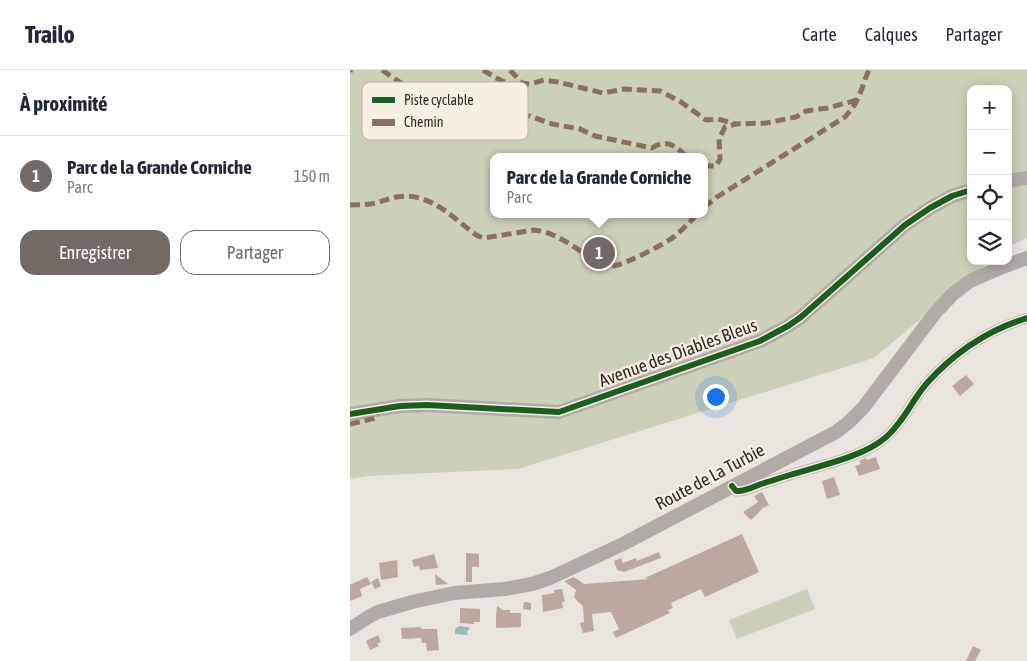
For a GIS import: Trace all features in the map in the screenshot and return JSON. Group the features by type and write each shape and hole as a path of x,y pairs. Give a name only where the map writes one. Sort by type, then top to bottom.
{"main road":[{"path":"1012,180 1027,178"},
{"name":"Avenue des Diables Bleus","path":"350,414 400,406 427,405 559,412 760,341 801,317 906,226 930,208 952,196 967,191"},
{"name":"Route de La Turbie","path":"350,629 378,612 412,602 454,594 506,589 550,578 623,544 836,432 863,408 935,313 953,294 970,281 1027,258"}],"street":[{"path":"732,486 736,491 741,492 847,457 884,439 893,430 926,384 959,353 1011,322 1027,318"}],"green space":[{"path":"350,70 1027,70 1027,238 1012,245 1012,85 967,85 967,265 985,265 874,358 518,469 367,476 350,479"},
{"path":"807,589 815,609 737,639 729,620"}],"water":[{"path":"459,626 470,628 467,632 468,635 455,634 455,629"}],"building":[{"path":"966,375 974,384 960,396 952,386"},
{"path":"876,457 880,469 859,476 855,466 861,464 859,461"},
{"path":"834,477 840,495 827,499 822,481"},
{"path":"762,492 769,505 763,508 751,520 743,512 758,502 754,496"},
{"path":"742,534 759,572 705,597 701,589 671,603 673,608 668,610 670,613 616,638 613,632 619,629 611,612 592,614 594,631 583,633 580,623 584,622 583,606 574,597 576,590 564,581 574,577 584,584 649,579 645,578"},
{"path":"659,552 661,558 624,572 617,570 614,561 621,558 623,563 636,558 637,561"},
{"path":"466,553 479,554 479,567 472,567 472,582 466,582"},
{"path":"434,554 438,568 420,570 419,566 414,567 412,560"},
{"path":"397,560 398,577 381,580 379,563"},
{"path":"435,574 448,584 436,585"},
{"path":"367,577 371,584 360,589 362,596 350,601 350,585"},
{"path":"378,578 381,586 375,589 371,582"},
{"path":"562,589 565,602 562,602 563,608 543,612 542,595 554,593 554,590"},
{"path":"524,602 531,603 531,610 523,609"},
{"path":"497,606 503,610 510,610 510,613 521,613 521,627 496,628"},
{"path":"460,608 480,609 480,622 474,622 474,624 460,623"},
{"path":"421,627 421,629 437,629 439,650 427,651 426,643 422,643 421,638 402,639 401,628"},
{"path":"378,635 381,642 377,644 379,646 370,650 366,641"},
{"path":"973,646 981,650 975,661 966,661"}],"marked path":[{"path":"382,70 400,82"},
{"path":"483,70 505,82"},
{"path":"510,70 521,82"},
{"path":"708,204 845,117 856,103 869,70"},
{"path":"528,84 544,80 603,93 625,89 660,91 681,102 706,120 718,119 736,124"},
{"path":"708,166 716,166 720,159 719,139 725,127 736,124 766,123 796,117 806,111 828,108 857,100"},
{"path":"528,116 552,124 580,129 595,136 652,148 667,144 682,153"},
{"path":"350,205 362,205 396,197 409,196 420,198 441,208 478,236 484,238 534,230 543,231 560,238 600,263 613,266 636,258 670,240 693,218"},
{"path":"350,424 376,418 378,409"}],"cycle path":[{"path":"350,414 400,406 427,405 559,412 760,341 801,317 905,225 952,196 967,191"},
{"path":"732,486 736,491 746,490 853,456 876,445 891,432 927,383 960,352 985,336 1027,318"}],"place":[{"name":"Parc de la Grande Corniche","path":"599,253"}]}
